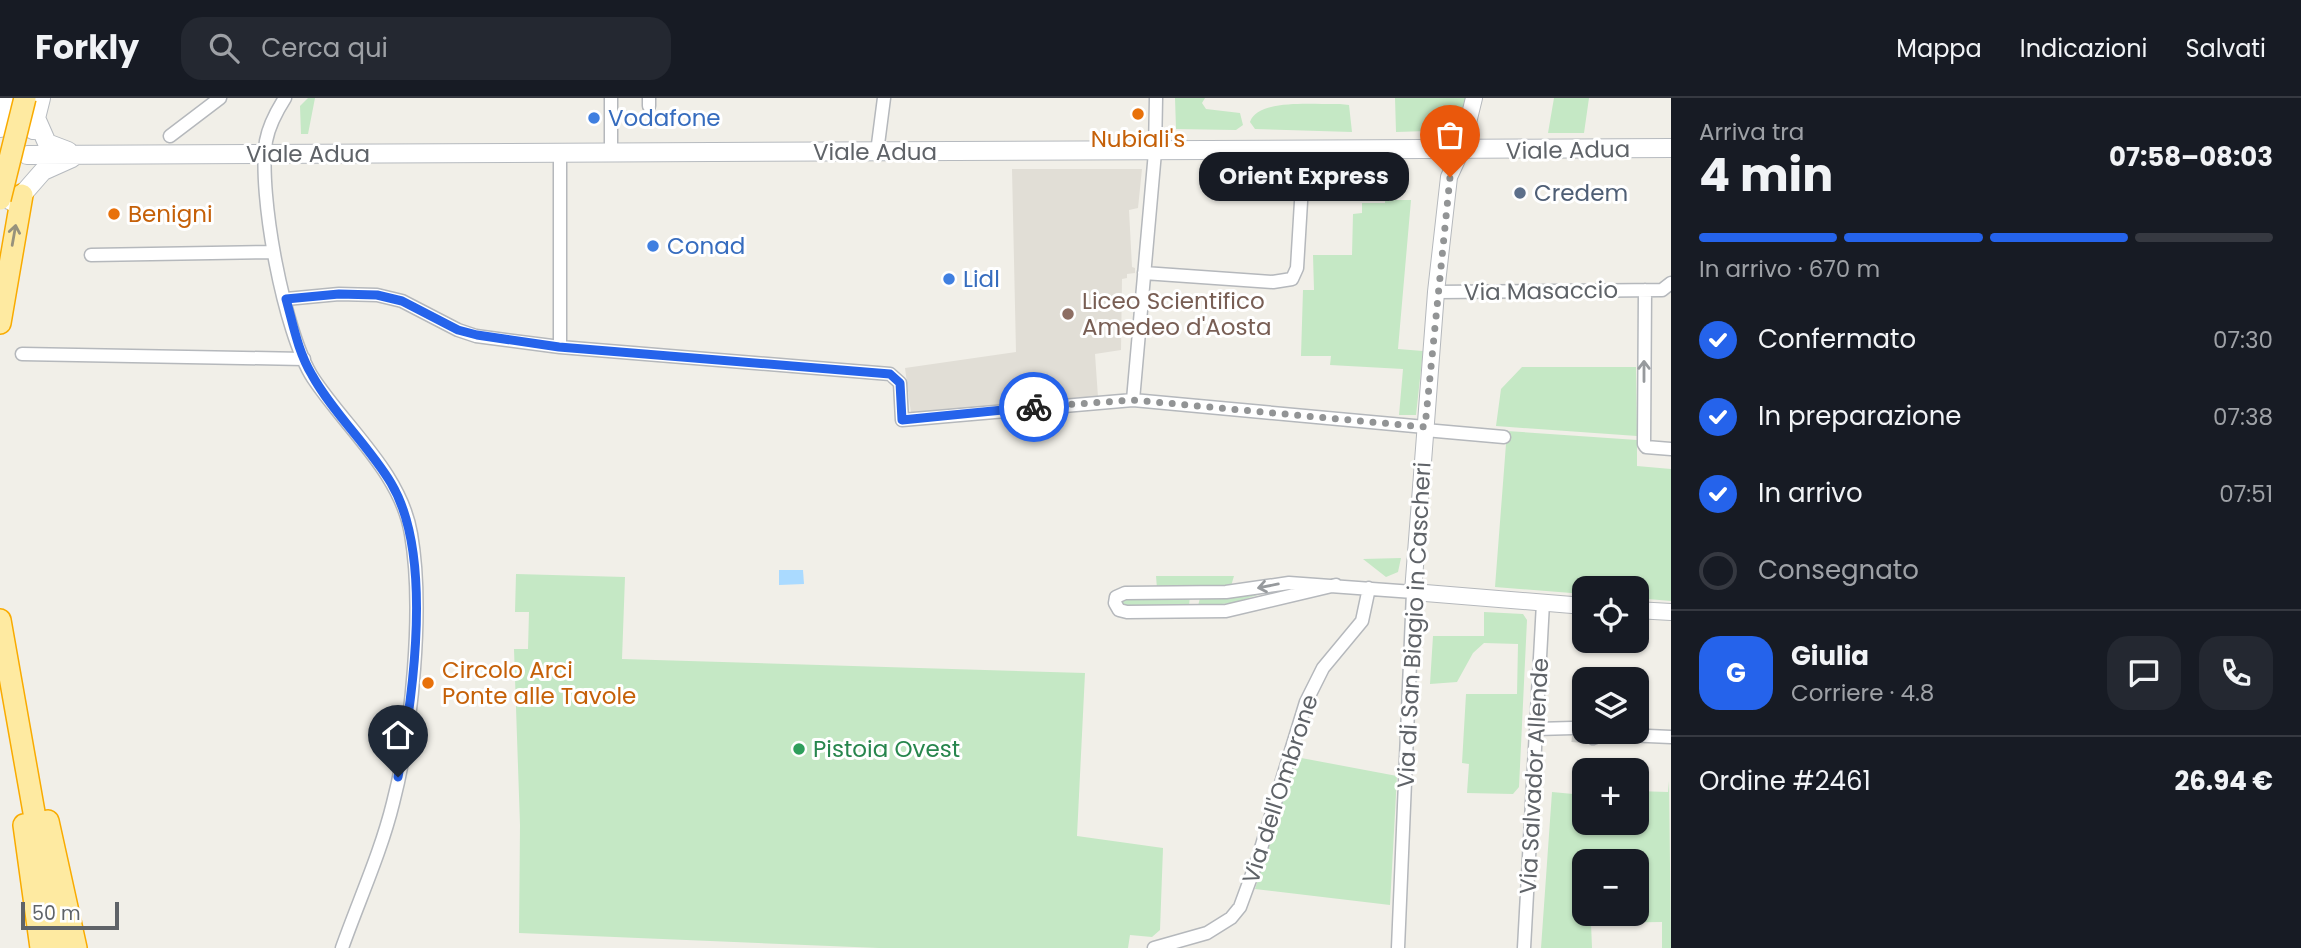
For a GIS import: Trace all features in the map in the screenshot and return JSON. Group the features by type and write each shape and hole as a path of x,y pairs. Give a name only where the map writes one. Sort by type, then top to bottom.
{"highway":[{"path":"0,201 25,98"},
{"path":"0,323 26,189"},
{"path":"0,620 58,948"},
{"path":"26,771 25,848 41,948"},
{"path":"26,771 45,811 52,835 76,948"}],"main road":[{"path":"0,128 8,98"},
{"path":"26,154 41,98"},
{"path":"36,118 47,143 78,154"},
{"path":"0,142 16,145 26,154 32,170 26,189"},
{"name":"Viale Adua","path":"26,154 1304,152 1671,148"},
{"path":"0,201 26,189 43,170 78,154"}],"street":[{"path":"170,136 220,98"},
{"path":"611,98 611,153"},
{"path":"877,152 884,98"},
{"path":"1133,400 1155,152 1156,98"},
{"name":"Via di San Biagio in Cascheri","path":"1398,948 1413,592 1436,292 1450,177 1461,151 1475,98"},
{"path":"282,100 269,130 265,154 272,252 304,359 314,379 391,483 405,513 414,557 414,653 397,785 388,819 342,948"},
{"path":"1144,272 1273,282 1292,279 1297,268 1304,152"},
{"path":"559,347 560,153"},
{"path":"91,255 272,252"},
{"name":"Via Masaccio","path":"1436,292 1665,290 1671,283"},
{"path":"1645,290 1644,444 1671,449"},
{"path":"286,299 339,294 386,296 408,303 464,332 559,347 890,374 900,383 902,420 1133,400 1504,437"},
{"path":"22,354 304,359"},
{"path":"1336,585 1226,611 1124,612 1115,603 1116,597 1125,593 1232,592 1289,583 1336,585 1572,605"},
{"name":"Via dell'Ombrone","path":"1154,948 1207,933 1231,918 1240,906 1306,702 1322,668 1362,621 1369,588"},
{"path":"1196,592 1196,612"},
{"name":"Via Salvador Allende","path":"1524,948 1542,730 1543,603"},
{"path":"1649,611 1671,612"},
{"path":"1542,730 1572,732"},
{"path":"1649,736 1671,737"}],"shaded area":[{"name":"Liceo Scientifico Amedeo d'Aosta","path":"1012,169 1142,169 1138,208 1129,210 1132,267 1135,268 1135,273 1127,274 1127,278 1122,279 1121,350 1095,354 1098,397 911,413 905,368 1016,352"}],"green space":[{"path":"308,98 315,98 308,134 301,134 300,106"},
{"path":"1175,98 1205,98 1202,103 1206,109 1240,113 1243,125 1236,130 1176,129"},
{"path":"1395,98 1467,98 1458,130 1396,132"},
{"path":"1554,98 1589,98 1584,133 1548,133"},
{"path":"1349,105 1352,132 1255,129 1250,122 1255,114 1276,106"},
{"path":"1385,200 1411,200 1398,349 1423,351 1416,415 1399,415 1403,369 1330,365 1331,356 1301,356 1303,290 1314,290 1313,255 1352,255 1353,214 1362,213 1362,203 1385,203"},
{"path":"1522,367 1636,367 1637,436 1496,426 1501,389"},
{"path":"1507,431 1637,440 1637,466 1671,469 1671,601 1649,599 1649,576 1572,576 1572,593 1495,587"},
{"path":"1401,558 1398,572 1386,577 1363,559"},
{"name":"Pistoia Ovest","path":"516,574 625,577 622,659 1085,673 1077,836 1163,848 1160,930 1152,937 1130,935 1128,948 879,948 519,933 520,825 514,649 528,649 529,612 515,612"},
{"path":"1156,576 1234,576 1231,586 1157,588"},
{"path":"1276,589 1233,603 1198,606 1200,598"},
{"path":"1190,596 1189,606 1124,607 1120,604 1121,597"},
{"path":"1484,612 1523,614 1527,620 1519,787 1513,794 1467,793 1469,764 1462,763 1466,694 1517,694 1518,644 1484,643 1473,653 1457,682 1430,684 1433,636 1484,636"},
{"path":"1296,757 1397,776 1390,905 1255,889"},
{"path":"1669,781 1671,948 1662,948 1662,922 1649,922 1649,849 1572,849 1572,926 1591,926 1592,948 1541,948 1552,792 1572,794 1572,835 1649,835 1649,791 1668,792"}],"water":[{"path":"779,570 803,570 804,584 779,585"}],"way so far":[{"path":"1034,407 1133,400 1425,427 1436,292 1450,177"}],"place":[{"name":"Nubiali's","path":"1138,114"},
{"name":"Vodafone","path":"594,118"},
{"name":"Orient Express","path":"1450,177"},
{"name":"Credem","path":"1520,193"},
{"name":"Benigni","path":"114,214"},
{"name":"Conad","path":"653,246"},
{"name":"Lidl","path":"949,279"},
{"name":"Liceo Scientifico Amedeo d'Aosta","path":"1068,314"},
{"name":"Circolo Arci Ponte alle Tavole","path":"428,683"},
{"name":"Pistoia Ovest","path":"799,749"}],"route":[{"path":"398,777 414,642 415,578 409,526 391,483 311,374 286,299 339,294 377,295 402,301 458,330 477,335 559,347 890,374 900,383 902,420 1034,407"}]}
